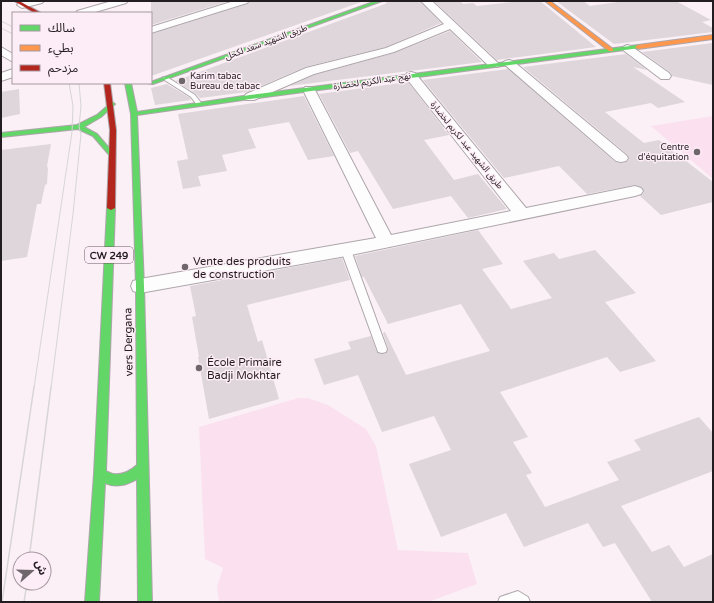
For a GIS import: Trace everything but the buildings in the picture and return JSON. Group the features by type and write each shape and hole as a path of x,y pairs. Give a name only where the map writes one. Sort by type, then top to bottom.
{"main road":[{"name":"طريق الشهيد سعد لكحل","path":"152,82 380,1"},
{"path":"546,1 611,50"},
{"path":"19,3 37,12"},
{"name":"نهج عبد الكريم لخضارة","path":"134,114 250,97 713,37"},
{"name":"CW 249","path":"92,602 100,474 113,156 112,104 107,84"},
{"name":"vers Dergana","path":"139,85 134,114 140,286 145,602"},
{"path":"1,135 79,127 99,116 112,104"},
{"path":"79,127 92,132 99,137 113,156"},
{"path":"100,474 105,479 112,482 121,481 129,479 143,467"}],"street":[{"path":"19,3 38,1"},
{"path":"84,12 123,1"},
{"path":"152,30 244,1"},
{"path":"426,1 494,65"},
{"path":"250,97 310,72 390,50 452,24"},
{"path":"627,48 665,76"},
{"path":"1,50 12,58"},
{"path":"509,63 621,158"},
{"path":"1,77 12,73"},
{"name":"طريق الشهيد عبد لكريم لخضارة","path":"411,76 522,214"},
{"path":"309,90 386,241"},
{"path":"140,286 346,250 635,191"}],"lane":[{"path":"165,78 193,96 199,104"},
{"path":"346,250 382,349"},
{"path":"505,602 518,598 523,602"}],"shaded area":[{"name":"Centre d'équitation","path":"713,116 713,179 651,126"},
{"path":"298,398 308,398 328,405 366,429 376,446 398,550 468,553 477,584 428,602 219,602 217,586 223,568 205,559 199,427"}],"tram line":[{"path":"1,21 12,26"},
{"path":"1,28 12,34"},
{"path":"34,388 72,132 73,106 69,84"},
{"path":"51,388 73,214 81,134 79,127 81,106 79,84"},
{"path":"2,602 34,387"},
{"path":"30,551 51,387"},
{"path":"24,602 26,591"}],"traffic: fast":[{"path":"152,83 380,1"},
{"path":"134,114 250,97 638,47"},
{"path":"128,84 134,114 140,286 145,602"},
{"path":"1,135 79,127 99,116 112,104"},
{"path":"79,127 95,135 113,156"},
{"path":"92,602 100,474 111,208"},
{"path":"100,474 112,480 123,480 138,472 143,467"}],"traffic: slow":[{"path":"547,1 611,50"},
{"path":"638,47 713,37"}],"traffic: jam":[{"path":"16,1 37,12"},
{"path":"107,84 113,130 111,208"}],"place":[{"name":"Karim tabac Bureau de tabac","path":"182,81"},
{"name":"Centre d'équitation","path":"697,152"},
{"name":"Vente des produits de construction","path":"185,267"},
{"name":"École Primaire Badji Mokhtar","path":"199,368"}]}
